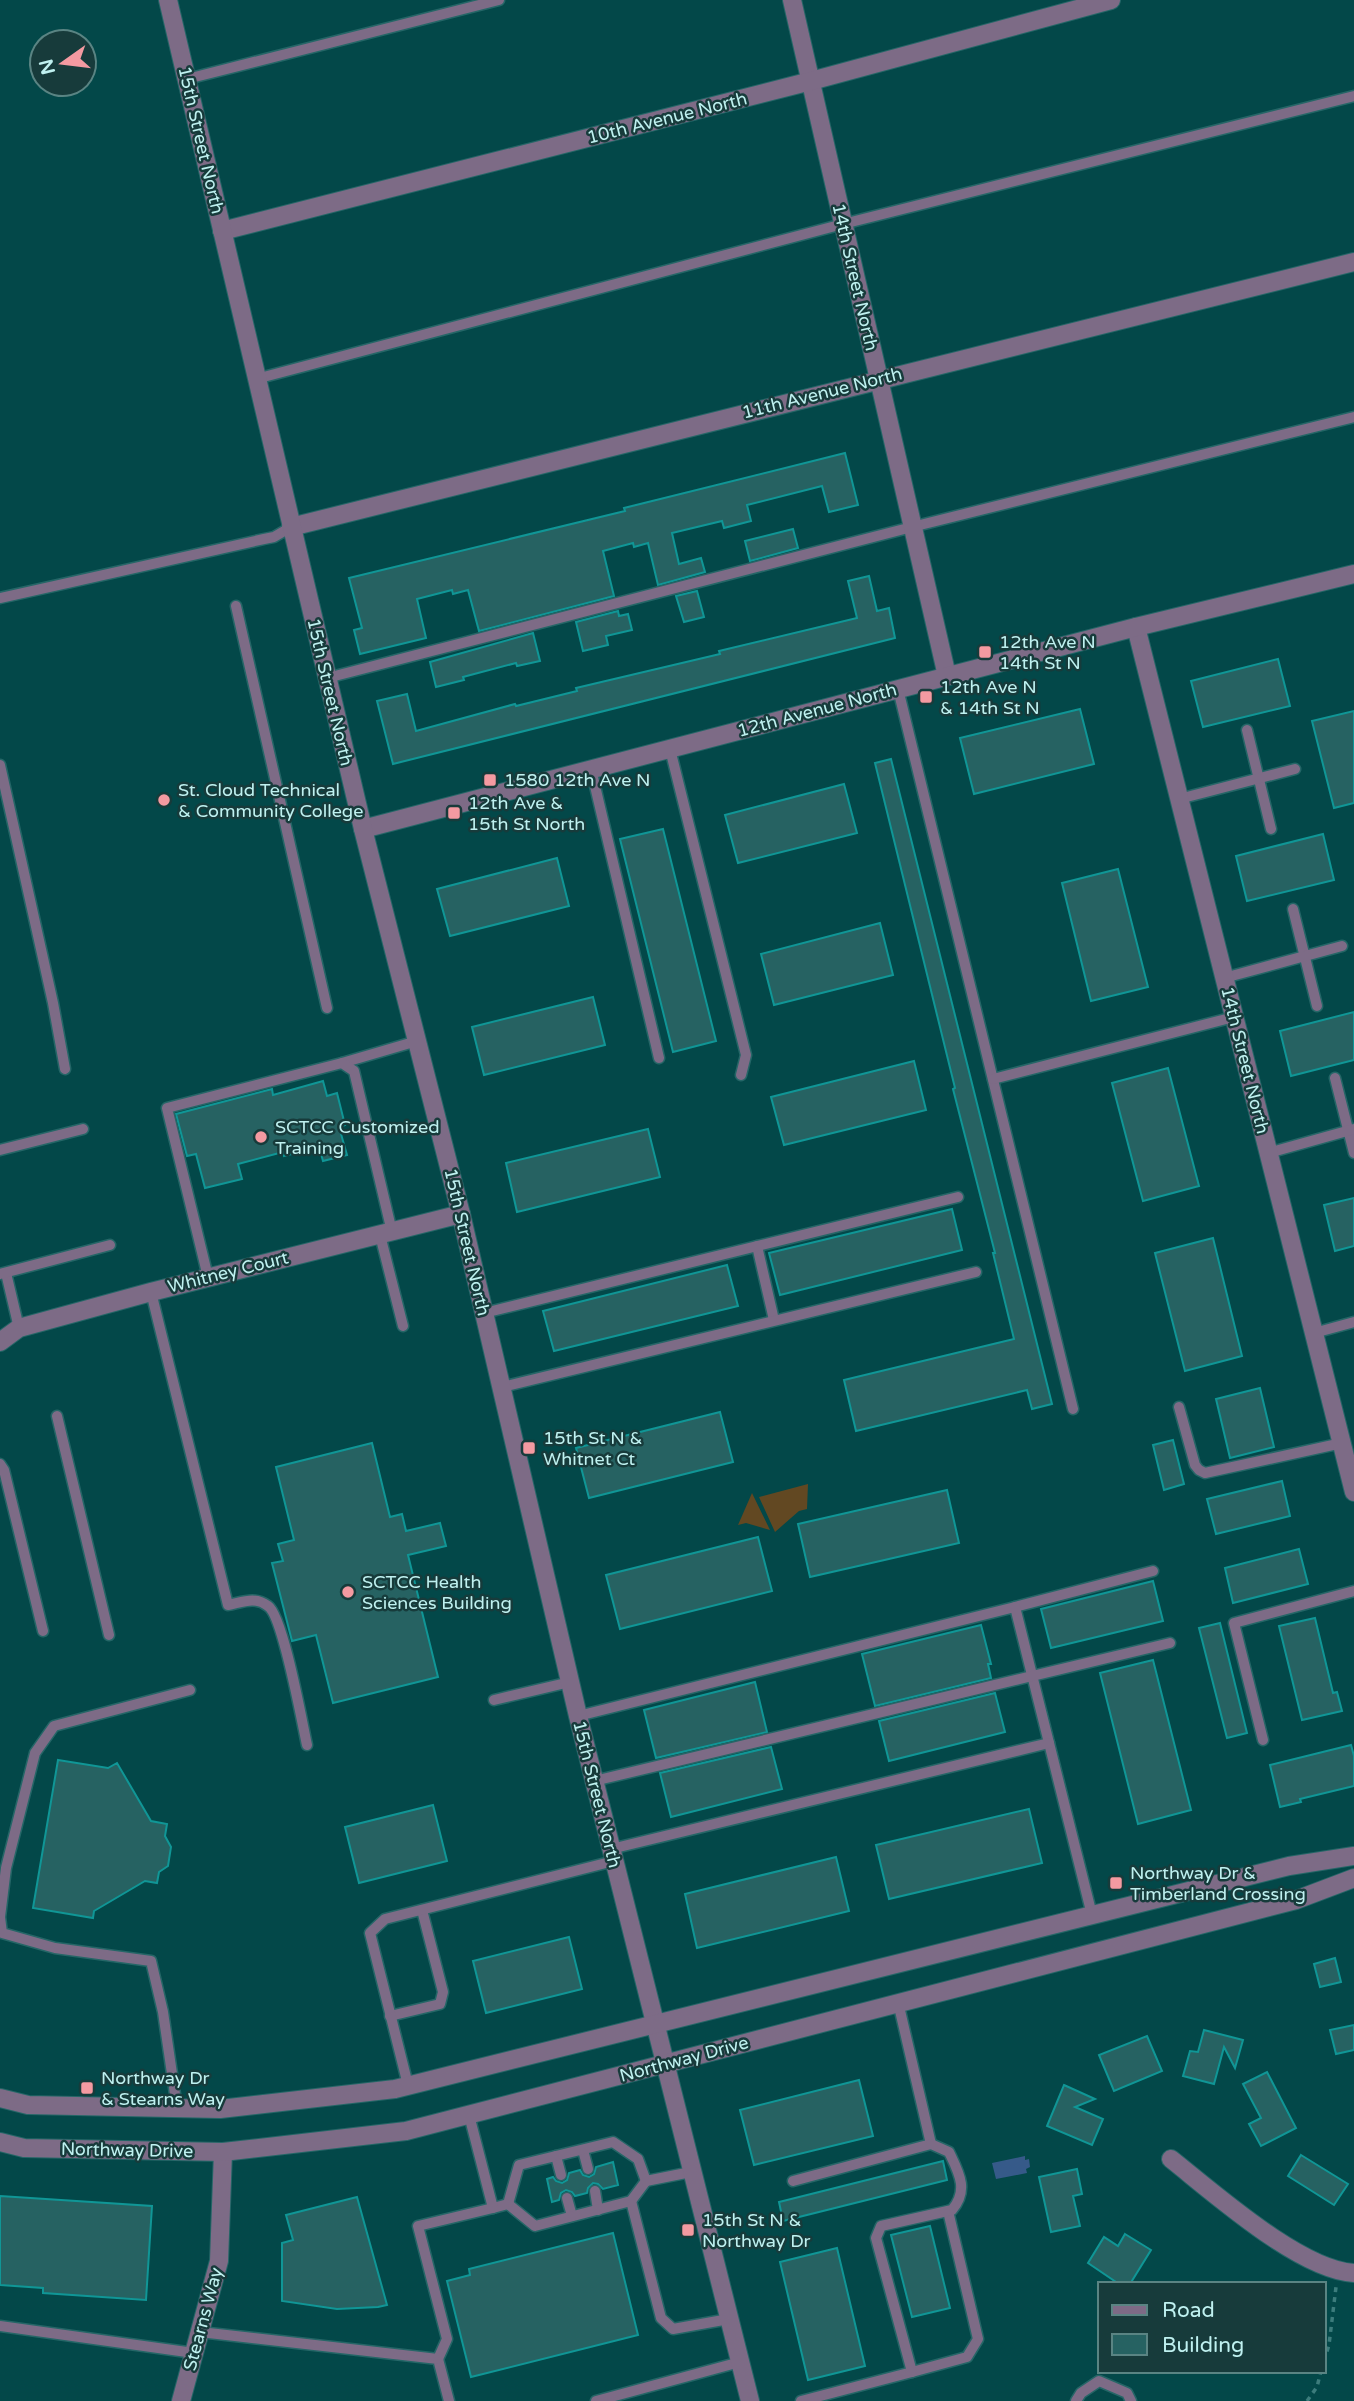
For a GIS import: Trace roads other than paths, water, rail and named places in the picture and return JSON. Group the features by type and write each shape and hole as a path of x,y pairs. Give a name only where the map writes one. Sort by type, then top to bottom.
{"street":[{"name":"15th Street North","path":"168,0 363,829 461,1213 578,1716 750,2401"},
{"name":"14th Street North","path":"792,0 947,676"},
{"name":"10th Avenue North","path":"222,231 811,81 1111,0"},
{"name":"11th Avenue North","path":"291,527 1354,262"},
{"name":"12th Avenue North","path":"363,829 1136,627 1354,574"},
{"name":"14th Street North","path":"1136,627 1353,1482"},
{"name":"Whitney Court","path":"0,1342 19,1328 461,1213"},
{"path":"0,2098 28,2105 220,2109 408,2085 1289,1866 1354,1857"},
{"name":"Northway Drive","path":"0,2142 24,2148 223,2152 406,2131 1296,1900 1354,1878"},
{"name":"Stearns Way","path":"181,2401 219,2261 223,2152"},
{"path":"1171,2160 1266,2234 1346,2272"}],"lane":[{"path":"187,79 499,0"},
{"path":"256,379 843,224 1354,96"},
{"path":"327,678 912,527 1354,418"},
{"path":"0,598 264,540 291,527"},
{"path":"236,606 327,1008"},
{"path":"898,689 1073,1409"},
{"path":"1247,730 1271,829"},
{"path":"670,749 746,1055 741,1075"},
{"path":"0,765 54,1003 65,1069"},
{"path":"592,769 659,1058"},
{"path":"1179,799 1295,769"},
{"path":"1293,909 1317,1006"},
{"path":"1224,978 1342,946"},
{"path":"993,1079 1234,1017"},
{"path":"208,1277 167,1108 417,1041"},
{"path":"342,1063 354,1071 403,1326"},
{"path":"1335,1077 1351,1130 1354,1153"},
{"path":"0,1150 83,1129"},
{"path":"1268,1153 1351,1130"},
{"path":"484,1312 958,1197"},
{"path":"19,1328 3,1273 110,1245"},
{"path":"757,1246 774,1320"},
{"path":"502,1387 976,1272"},
{"path":"151,1292 228,1605 253,1599 271,1607 280,1627 307,1745"},
{"path":"1314,1333 1354,1322"},
{"path":"1179,1407 1195,1465 1199,1471 1205,1473 1342,1443"},
{"path":"57,1416 110,1635"},
{"path":"0,1464 4,1469 43,1631"},
{"path":"578,1716 1153,1571"},
{"path":"1263,1740 1234,1623 1354,1591"},
{"path":"1015,1607 1092,1915"},
{"path":"594,1781 1170,1643"},
{"path":"494,1700 570,1682"},
{"path":"177,2108 163,2012 151,1961 55,1948 15,1937 2,1933 0,1917 6,1868 35,1753 54,1726 190,1690"},
{"path":"408,2085 370,1933 385,1919 612,1855 1049,1743"},
{"path":"390,2017 440,2004 443,1992 422,1910"},
{"path":"898,2002 931,2144"},
{"path":"469,2115 494,2208"},
{"path":"508,2204 519,2165 612,2142 638,2159 646,2181"},
{"path":"793,2181 931,2144 949,2152 961,2180 960,2201 952,2210 881,2226 876,2238 912,2372"},
{"path":"583,2150 588,2169"},
{"path":"556,2156 561,2175"},
{"path":"508,2204 535,2226 631,2201 646,2181 691,2172"},
{"path":"595,2191 598,2210"},
{"path":"567,2198 572,2216"},
{"path":"631,2201 661,2318 673,2329 729,2319"},
{"path":"449,2401 438,2360 447,2339 418,2226 508,2204"},
{"path":"801,2401 967,2357 978,2339 948,2211"},
{"path":"0,2326 194,2353"},
{"path":"200,2332 438,2360"},
{"path":"596,2401 740,2362"},
{"path":"1076,2401 1081,2393 1100,2381 1127,2393 1131,2401"}],"water":[{"path":"1025,2156 1025,2160 1029,2159 1030,2167 1026,2169 1027,2173 996,2179 992,2163"}],"place":[{"name":"12th Ave N 14th St N","path":"985,652"},
{"name":"12th Ave N & 14th St N","path":"926,697"},
{"name":"1580 12th Ave N","path":"490,780"},
{"name":"St. Cloud Technical & Community College","path":"164,800"},
{"name":"12th Ave & 15th St North","path":"454,813"},
{"name":"SCTCC Customized Training","path":"261,1137"},
{"name":"15th St N & Whitnet Ct","path":"529,1448"},
{"name":"SCTCC Health Sciences Building","path":"348,1592"},
{"name":"Northway Dr & Timberland Crossing","path":"1116,1883"},
{"name":"Northway Dr & Stearns Way","path":"87,2088"},
{"name":"15th St N & Northway Dr","path":"688,2230"}]}
